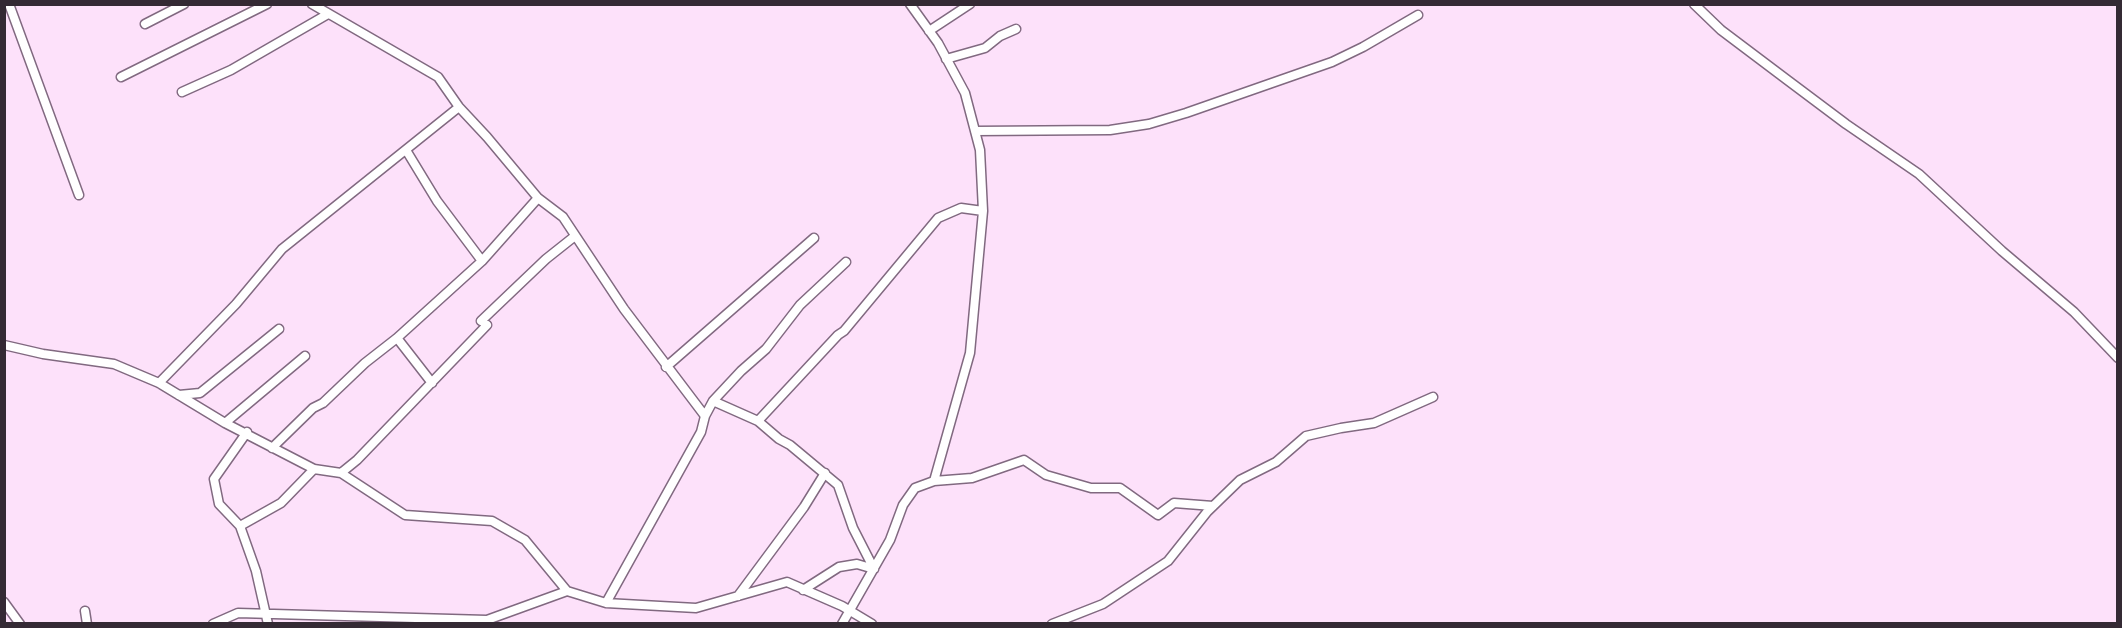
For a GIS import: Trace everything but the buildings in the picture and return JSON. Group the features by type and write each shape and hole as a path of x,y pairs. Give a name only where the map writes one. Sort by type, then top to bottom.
{"street":[{"path":"9,4 79,195"},
{"path":"145,24 184,4"},
{"path":"121,77 267,4"},
{"path":"312,4 438,77 459,107 538,198 563,217 624,309 705,416"},
{"path":"910,4 929,31 965,93 980,150 983,211 970,354 934,481"},
{"path":"929,31 970,4"},
{"path":"1694,4 1721,30 1846,124 1919,174 2002,251 2074,312 2118,358"},
{"path":"182,92 231,70 328,14"},
{"path":"975,131 1110,130 1149,124 1332,62 1418,15"},
{"path":"946,59 985,48 1000,36 1016,29"},
{"path":"159,383 236,304 282,249 459,107"},
{"path":"406,150 437,201 482,261"},
{"path":"272,448 314,408 397,338 482,261 538,198"},
{"path":"758,420 844,331 938,218 961,208 983,211"},
{"path":"341,473 357,460 432,383 484,323 546,259 575,236"},
{"path":"666,367 814,238"},
{"path":"606,603 701,432 705,416 713,401 741,371 766,349 800,305 846,262"},
{"path":"179,395 200,393 279,329"},
{"path":"397,338 432,383"},
{"path":"4,345 44,354 114,364 159,383 225,423 247,432 272,448 314,469 341,473 405,515 492,521 525,540 567,591 606,603 696,608 787,582 850,611 872,624"},
{"path":"225,423 305,356"},
{"path":"1052,624 1103,604 1168,561 1213,506 1240,480 1276,462 1306,436 1374,423 1433,397"},
{"path":"713,401 758,420 838,485 854,528 874,569"},
{"path":"247,432 214,479 219,504 240,526 256,571 268,619"},
{"path":"842,624 890,540 903,505 915,488 934,481 972,477 1024,460 1046,475 1091,488 1120,488 1158,515 1174,502 1213,506"},
{"path":"240,526 281,504 314,469"},
{"path":"737,597 804,507 825,473"},
{"path":"803,590 839,567 857,564 874,569"},
{"path":"213,624 238,613 268,619 487,620 567,591"},
{"path":"4,602 20,624"},
{"path":"85,611 87,624"},
{"path":"506,613 506,624"}]}
